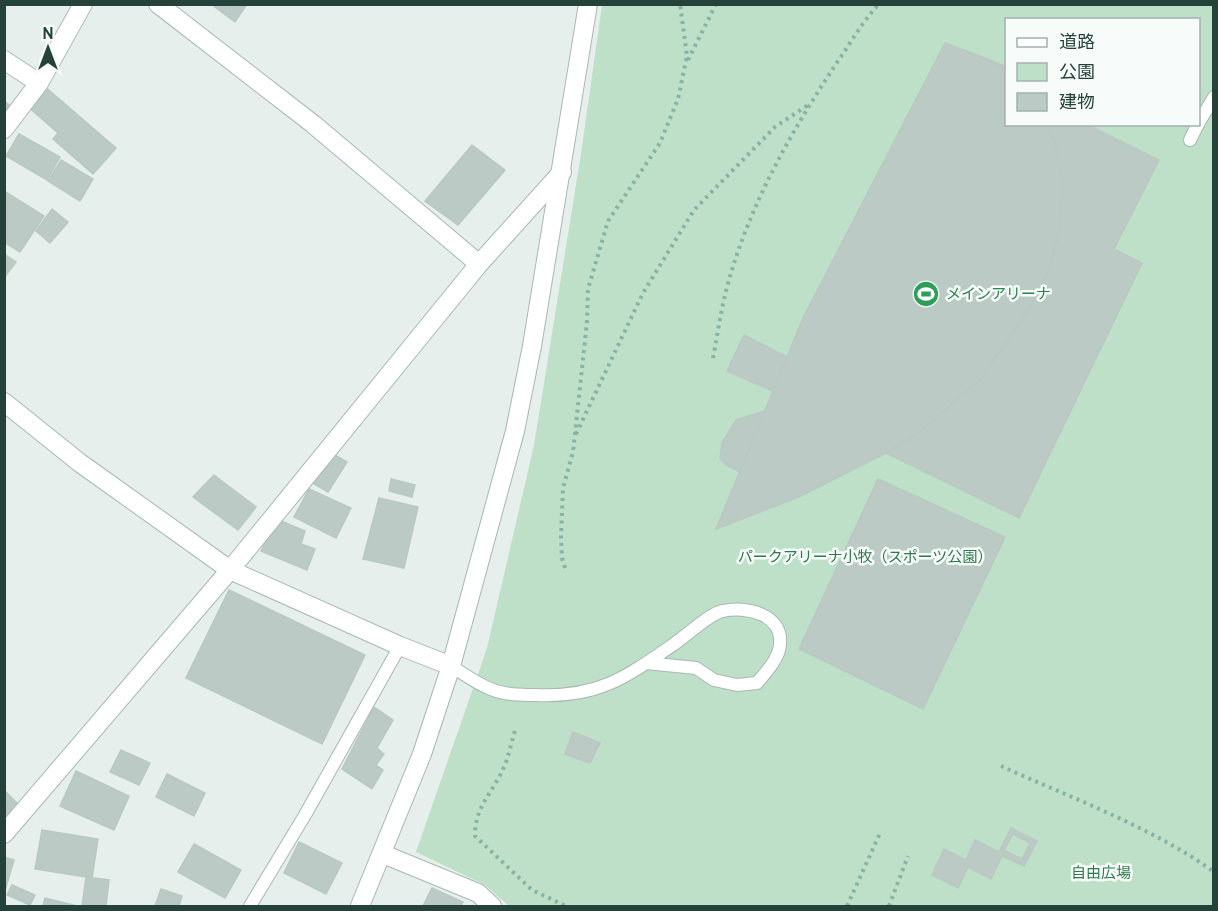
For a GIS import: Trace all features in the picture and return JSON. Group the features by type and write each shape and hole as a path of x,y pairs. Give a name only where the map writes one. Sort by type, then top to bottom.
{"street":[{"path":"4,129 39,82 83,4"},
{"path":"158,4 313,124 479,264"},
{"path":"360,906 422,754 452,666 515,431 562,172 588,4"},
{"path":"4,60 39,82"},
{"path":"4,834 230,570 479,264 562,172"},
{"path":"4,402 80,463 230,570 400,646 452,666"},
{"path":"383,854 478,893 492,906"}],"lane":[{"path":"1200,121 1214,97"},
{"path":"1190,140 1197,126"},
{"path":"452,666 492,690 522,695 575,696 599,690 646,663 720,611 741,609 763,613 779,632 780,644 777,656 757,683 737,685 714,680 696,668 646,663"},
{"path":"250,906 305,815 400,646"}],"path":[{"path":"566,568 562,558 561,537 563,488 573,452 587,322 588,289 594,259 608,221 660,142 678,99 687,56 680,4"},
{"path":"685,67 716,4"},
{"path":"713,358 726,293 754,210 780,153 808,105 866,18 879,4"},
{"path":"575,437 643,293 694,210 775,127 808,105"},
{"path":"515,730 506,764 492,791 480,806 475,819 475,836 532,890 566,906"},
{"path":"1001,766 1128,824 1194,858 1214,872"},
{"path":"847,906 881,831"},
{"path":"889,906 908,856"}],"green space":[{"name":"パークアリーナ小牧（スポーツ公園）","path":"602,5 1213,5 1213,906 509,906 485,885 416,852 487,648 534,445 581,154"}],"building":[{"path":"211,4 247,4 235,22"},
{"name":"メインアリーナ","path":"945,43 990,60 1005,72 1005,126 1047,126 1054,139 1063,179 1062,210 1057,241 1046,276 1027,312 981,379 918,433 886,453 799,497 716,529 803,318"},
{"path":"990,60 1005,67 1005,72"},
{"path":"43,85 116,148 93,174 53,139 58,133 26,105"},
{"path":"4,101 13,108 4,118"},
{"path":"1047,126 1090,126 1159,160 1114,249 1142,263 1019,518 886,453 918,433 981,379 1027,312 1046,276 1057,241 1062,210 1063,179 1054,139"},
{"path":"19,134 60,157 47,180 6,156"},
{"path":"472,145 505,170 458,225 425,201"},
{"path":"61,160 93,179 80,201 48,181"},
{"path":"4,191 44,216 20,252 4,242"},
{"path":"52,209 68,222 50,243 36,231"},
{"path":"4,254 16,262 4,278"},
{"path":"744,335 787,357 773,391 727,371"},
{"path":"765,411 740,472 726,465 720,458 722,443 736,420"},
{"path":"328,451 347,462 328,492 309,481"},
{"path":"214,475 256,507 238,530 193,497"},
{"path":"391,479 415,485 412,497 389,491"},
{"path":"878,479 1005,537 923,709 799,649"},
{"path":"309,489 351,508 336,538 294,517"},
{"path":"379,498 418,507 404,568 363,559"},
{"path":"276,519 305,531 301,544 315,549 307,570 261,551"},
{"path":"229,590 365,655 322,744 186,678"},
{"path":"374,707 393,720 377,748 384,754 376,765 383,770 372,789 342,769"},
{"path":"573,732 600,743 590,763 565,754"},
{"path":"121,750 150,763 139,785 110,772"},
{"path":"76,771 129,796 114,830 60,806"},
{"path":"167,774 205,793 194,816 156,797"},
{"path":"4,790 19,805 4,818"},
{"path":"1011,828 1037,841 1024,866 1002,856 991,879 968,867 958,888 932,875 944,849 966,860 975,840 999,852","holes":["1013,834 1030,843 1022,859 1004,850"]},
{"path":"42,830 98,839 92,878 35,869"},
{"path":"299,842 342,863 326,894 284,873"},
{"path":"194,844 241,870 225,898 178,872"},
{"path":"4,857 14,860 4,894"},
{"path":"86,877 109,880 106,906 82,906"},
{"path":"12,885 35,895 30,905 7,895"},
{"path":"432,888 463,902 461,906 423,906"},
{"path":"161,889 182,896 179,906 155,906"},
{"path":"45,898 77,906 43,906"}],"place":[{"name":"メインアリーナ","path":"926,294"}],"park label":[{"name":"自由広場","path":"1101,873"}]}
